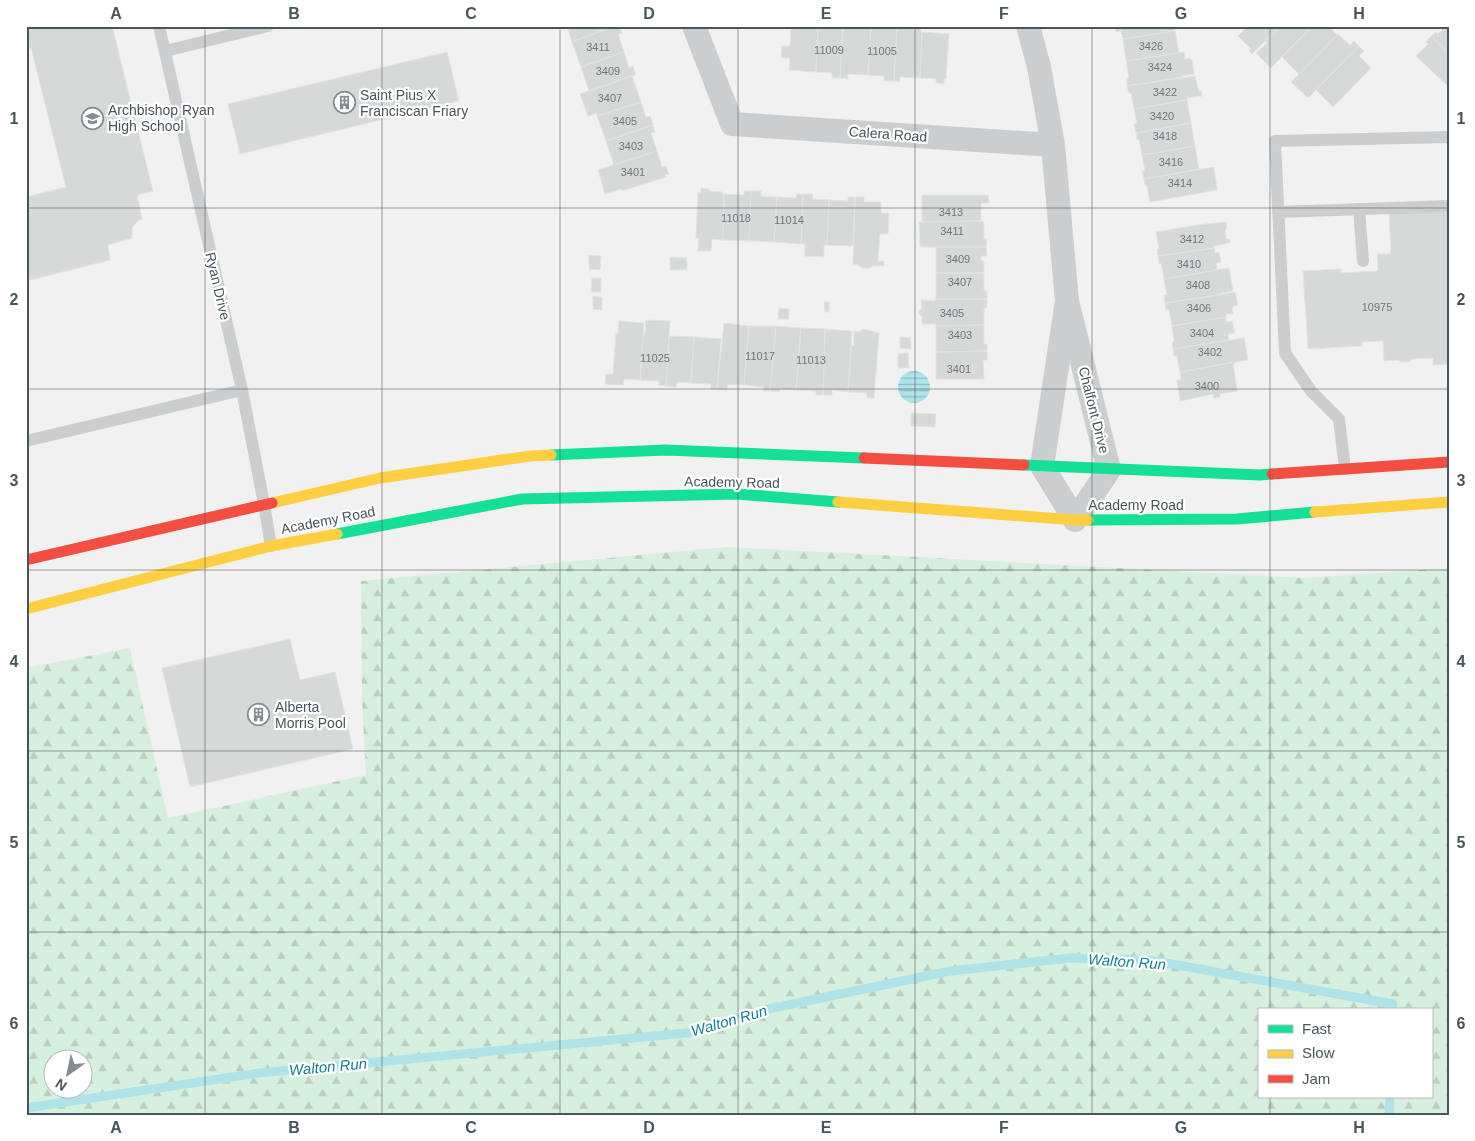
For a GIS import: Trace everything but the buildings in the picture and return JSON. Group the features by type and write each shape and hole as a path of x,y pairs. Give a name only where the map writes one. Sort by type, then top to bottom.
{"main road":[{"name":"Academy Road","path":"26,560 380,478 530,456 666,450 1260,475 1449,462"},
{"name":"Academy Road","path":"26,609 271,546 522,499 737,494 1075,520 1236,519 1449,502"}],"street":[{"name":"Calera Road","path":"694,26 732,124 1053,145"},
{"name":"Chalfont Drive","path":"1028,26 1039,66 1053,145 1067,301 1109,470 1075,520"},
{"name":"Chalfont Drive","path":"1042,466 1067,301"},
{"path":"1042,466 1075,520"}],"lane":[{"name":"Ryan Drive","path":"159,26 242,390 271,546"},
{"path":"165,51 268,26"},
{"path":"1345,469 1339,419 1311,391 1285,353 1275,141 1449,136"},
{"path":"1278,212 1449,206"},
{"path":"1359,209 1362,261"},
{"path":"26,441 242,390"}],"green space":[{"path":"727,547 1306,578 1449,568 1449,1115 26,1115 26,668 130,648 168,818 366,775 362,700 361,581"}],"water":[{"path":"914,371 920,372 925,376 929,381 929,393 925,398 920,402 914,403 908,402 903,398 899,393 898,387 899,381 903,376 908,372"}],"waterway":[{"name":"Walton Run","path":"26,1108 259,1073 697,1032 764,1010 950,971 1070,958 1149,960 1393,1004 1392,1008"},
{"name":"Walton Run","path":"1389,1115 1390,1098"}],"traffic: fast":[{"path":"551,455 665,450 864,458"},
{"path":"1024,465 1272,474"},
{"path":"337,534 522,499 737,494 838,502"},
{"path":"1088,520 1237,519 1315,512"}],"traffic: slow":[{"path":"272,503 380,478 530,456 551,455"},
{"path":"838,502 1088,520"},
{"path":"1315,512 1449,502"},
{"path":"26,609 271,546 337,534"}],"traffic: jam":[{"path":"864,458 1024,465"},
{"path":"1272,474 1449,462"},
{"path":"26,560 272,503"}],"place":[{"name":"Saint Pius X Franciscan Friary","path":"344,103"},
{"name":"Archbishop Ryan High School","path":"92,118"},
{"name":"Alberta Morris Pool","path":"259,715"}]}
